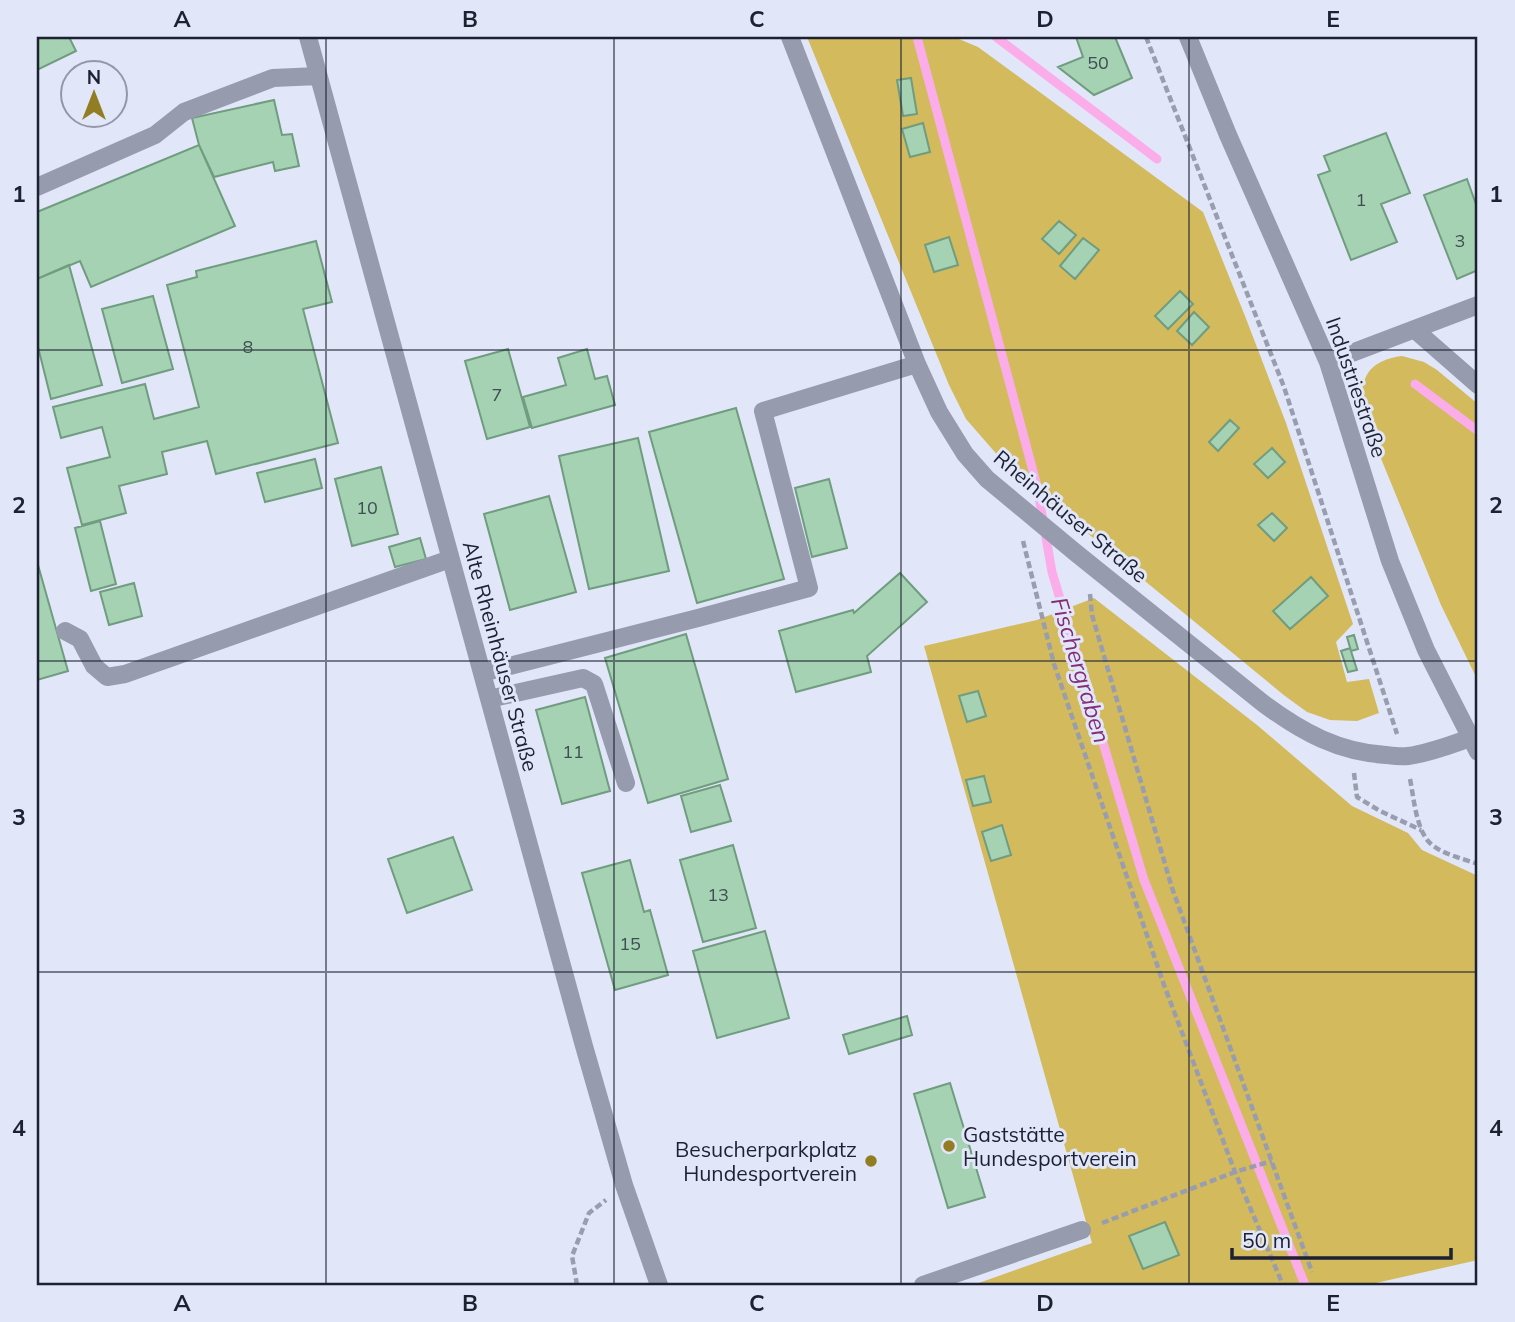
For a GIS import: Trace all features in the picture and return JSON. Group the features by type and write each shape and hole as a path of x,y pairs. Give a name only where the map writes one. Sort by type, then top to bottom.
{"street":[{"name":"Alte Rheinhäuser Straße","path":"308,37 624,1185 659,1285"},
{"name":"Rheinhäuser Straße","path":"790,37 917,364 939,412 965,454 987,478 1289,723 1315,737 1371,754 1404,757 1474,745"},
{"name":"Industriestraße","path":"1188,37 1328,362 1390,561 1426,650 1474,745"},
{"path":"37,187 155,135 184,112 273,78 318,76"},
{"path":"1328,362 1478,305"},
{"path":"1414,329 1478,385"},
{"path":"482,673 808,588 763,411 917,364"},
{"path":"65,631 80,639 94,666 107,677 125,674 450,559"},
{"path":"489,699 583,678 594,684 626,783"},
{"path":"923,1285 1082,1230"}],"path":[{"path":"1146,37 1284,387 1404,757 1421,831"},
{"path":"1021,507 1054,664 1164,985 1235,1172 1283,1285"},
{"path":"1082,557 1092,615 1172,888 1312,1272"},
{"path":"1351,750 1357,797 1421,831 1432,844 1478,864"},
{"path":"1082,1230 1235,1172 1272,1161"},
{"path":"577,1285 572,1256 589,1213 624,1185"}],"shaded area":[{"path":"807,37 954,37 978,47 1203,212 1286,423 1353,624 1336,642 1347,682 1369,679 1379,713 1357,721 1330,720 1307,712 1007,466 966,419 949,385"},
{"path":"1402,356 1424,362 1437,370 1478,404 1478,681 1441,605 1364,417 1362,394 1366,376 1379,363"},
{"path":"1094,598 1257,725 1352,806 1408,833 1422,850 1478,876 1478,1260 1367,1285 973,1285 1092,1243 924,646 1037,620"}],"building":[{"path":"37,37 69,37 76,51 37,70"},
{"path":"1076,37 1115,37 1132,78 1094,95 1058,67 1083,57"},
{"path":"911,78 917,114 903,116 897,80"},
{"path":"274,100 282,135 292,134 299,166 275,171 273,162 214,177 199,145 192,118"},
{"path":"923,123 930,152 910,157 902,129"},
{"path":"1386,133 1410,193 1381,204 1397,242 1351,260 1318,175 1330,171 1324,156"},
{"path":"199,145 235,226 91,287 80,261 37,279 37,212"},
{"path":"1467,179 1478,210 1478,270 1457,279 1424,195"},
{"path":"1059,221 1076,235 1059,254 1042,239"},
{"path":"949,237 958,265 934,272 925,245"},
{"path":"1083,238 1099,250 1075,279 1060,266"},
{"path":"316,241 332,302 303,309 338,443 216,474 207,441 162,452 167,474 119,486 126,513 82,525 67,468 110,457 102,427 61,438 53,407 145,384 154,419 199,407 167,285 197,277 196,271"},
{"path":"69,265 102,385 51,399 37,343 37,279"},
{"path":"1180,291 1193,304 1168,329 1155,316"},
{"path":"153,296 173,369 122,383 102,309"},
{"path":"1194,312 1209,327 1192,345 1177,331"},
{"path":"508,349 530,427 487,439 465,361"},
{"path":"587,349 595,379 607,376 615,405 532,428 523,397 566,385 558,358"},
{"path":"736,408 784,579 697,603 649,432"},
{"path":"1230,420 1239,428 1218,451 1209,442"},
{"path":"638,438 669,571 589,589 559,456"},
{"path":"1272,448 1285,462 1268,478 1254,464"},
{"path":"315,459 322,488 265,502 257,473"},
{"path":"381,467 398,534 352,546 335,479"},
{"path":"829,479 847,548 812,557 795,488"},
{"path":"549,496 576,592 510,610 484,514"},
{"path":"1272,513 1287,528 1274,541 1258,525"},
{"path":"100,521 116,584 91,591 75,528"},
{"path":"420,538 426,559 395,567 389,547"},
{"path":"37,565 68,671 37,680"},
{"path":"900,573 927,602 867,656 871,672 796,692 779,631 853,610 854,613"},
{"path":"1311,577 1328,596 1290,629 1273,611"},
{"path":"134,583 142,616 109,625 100,592"},
{"path":"686,634 728,779 648,803 605,658"},
{"path":"1354,635 1358,649 1351,651 1347,637"},
{"path":"1350,648 1357,670 1348,672 1341,651"},
{"path":"978,691 986,716 967,722 959,696"},
{"path":"585,697 610,791 562,804 536,710"},
{"path":"984,776 991,802 973,806 966,780"},
{"path":"720,785 731,821 691,832 681,796"},
{"path":"1002,825 1011,855 991,861 982,832"},
{"path":"453,837 472,890 407,913 388,859"},
{"path":"733,845 756,928 703,942 680,860"},
{"path":"630,860 644,912 650,910 668,975 615,990 582,873"},
{"path":"765,931 789,1018 717,1038 693,951"},
{"path":"907,1016 912,1035 849,1054 843,1035"},
{"name":"Gaststätte Hundesportverein","path":"950,1083 985,1197 948,1208 914,1094"},
{"path":"1165,1222 1179,1255 1143,1269 1129,1236"}],"waterway":[{"name":"Fischergraben","path":"917,37 1037,486 1052,572 1144,880 1305,1285"},
{"path":"996,37 1157,159"},
{"path":"1415,384 1478,431"}],"place":[{"name":"Gaststätte Hundesportverein","path":"949,1146"},
{"name":"Besucherparkplatz Hundesportverein","path":"871,1161"}]}
